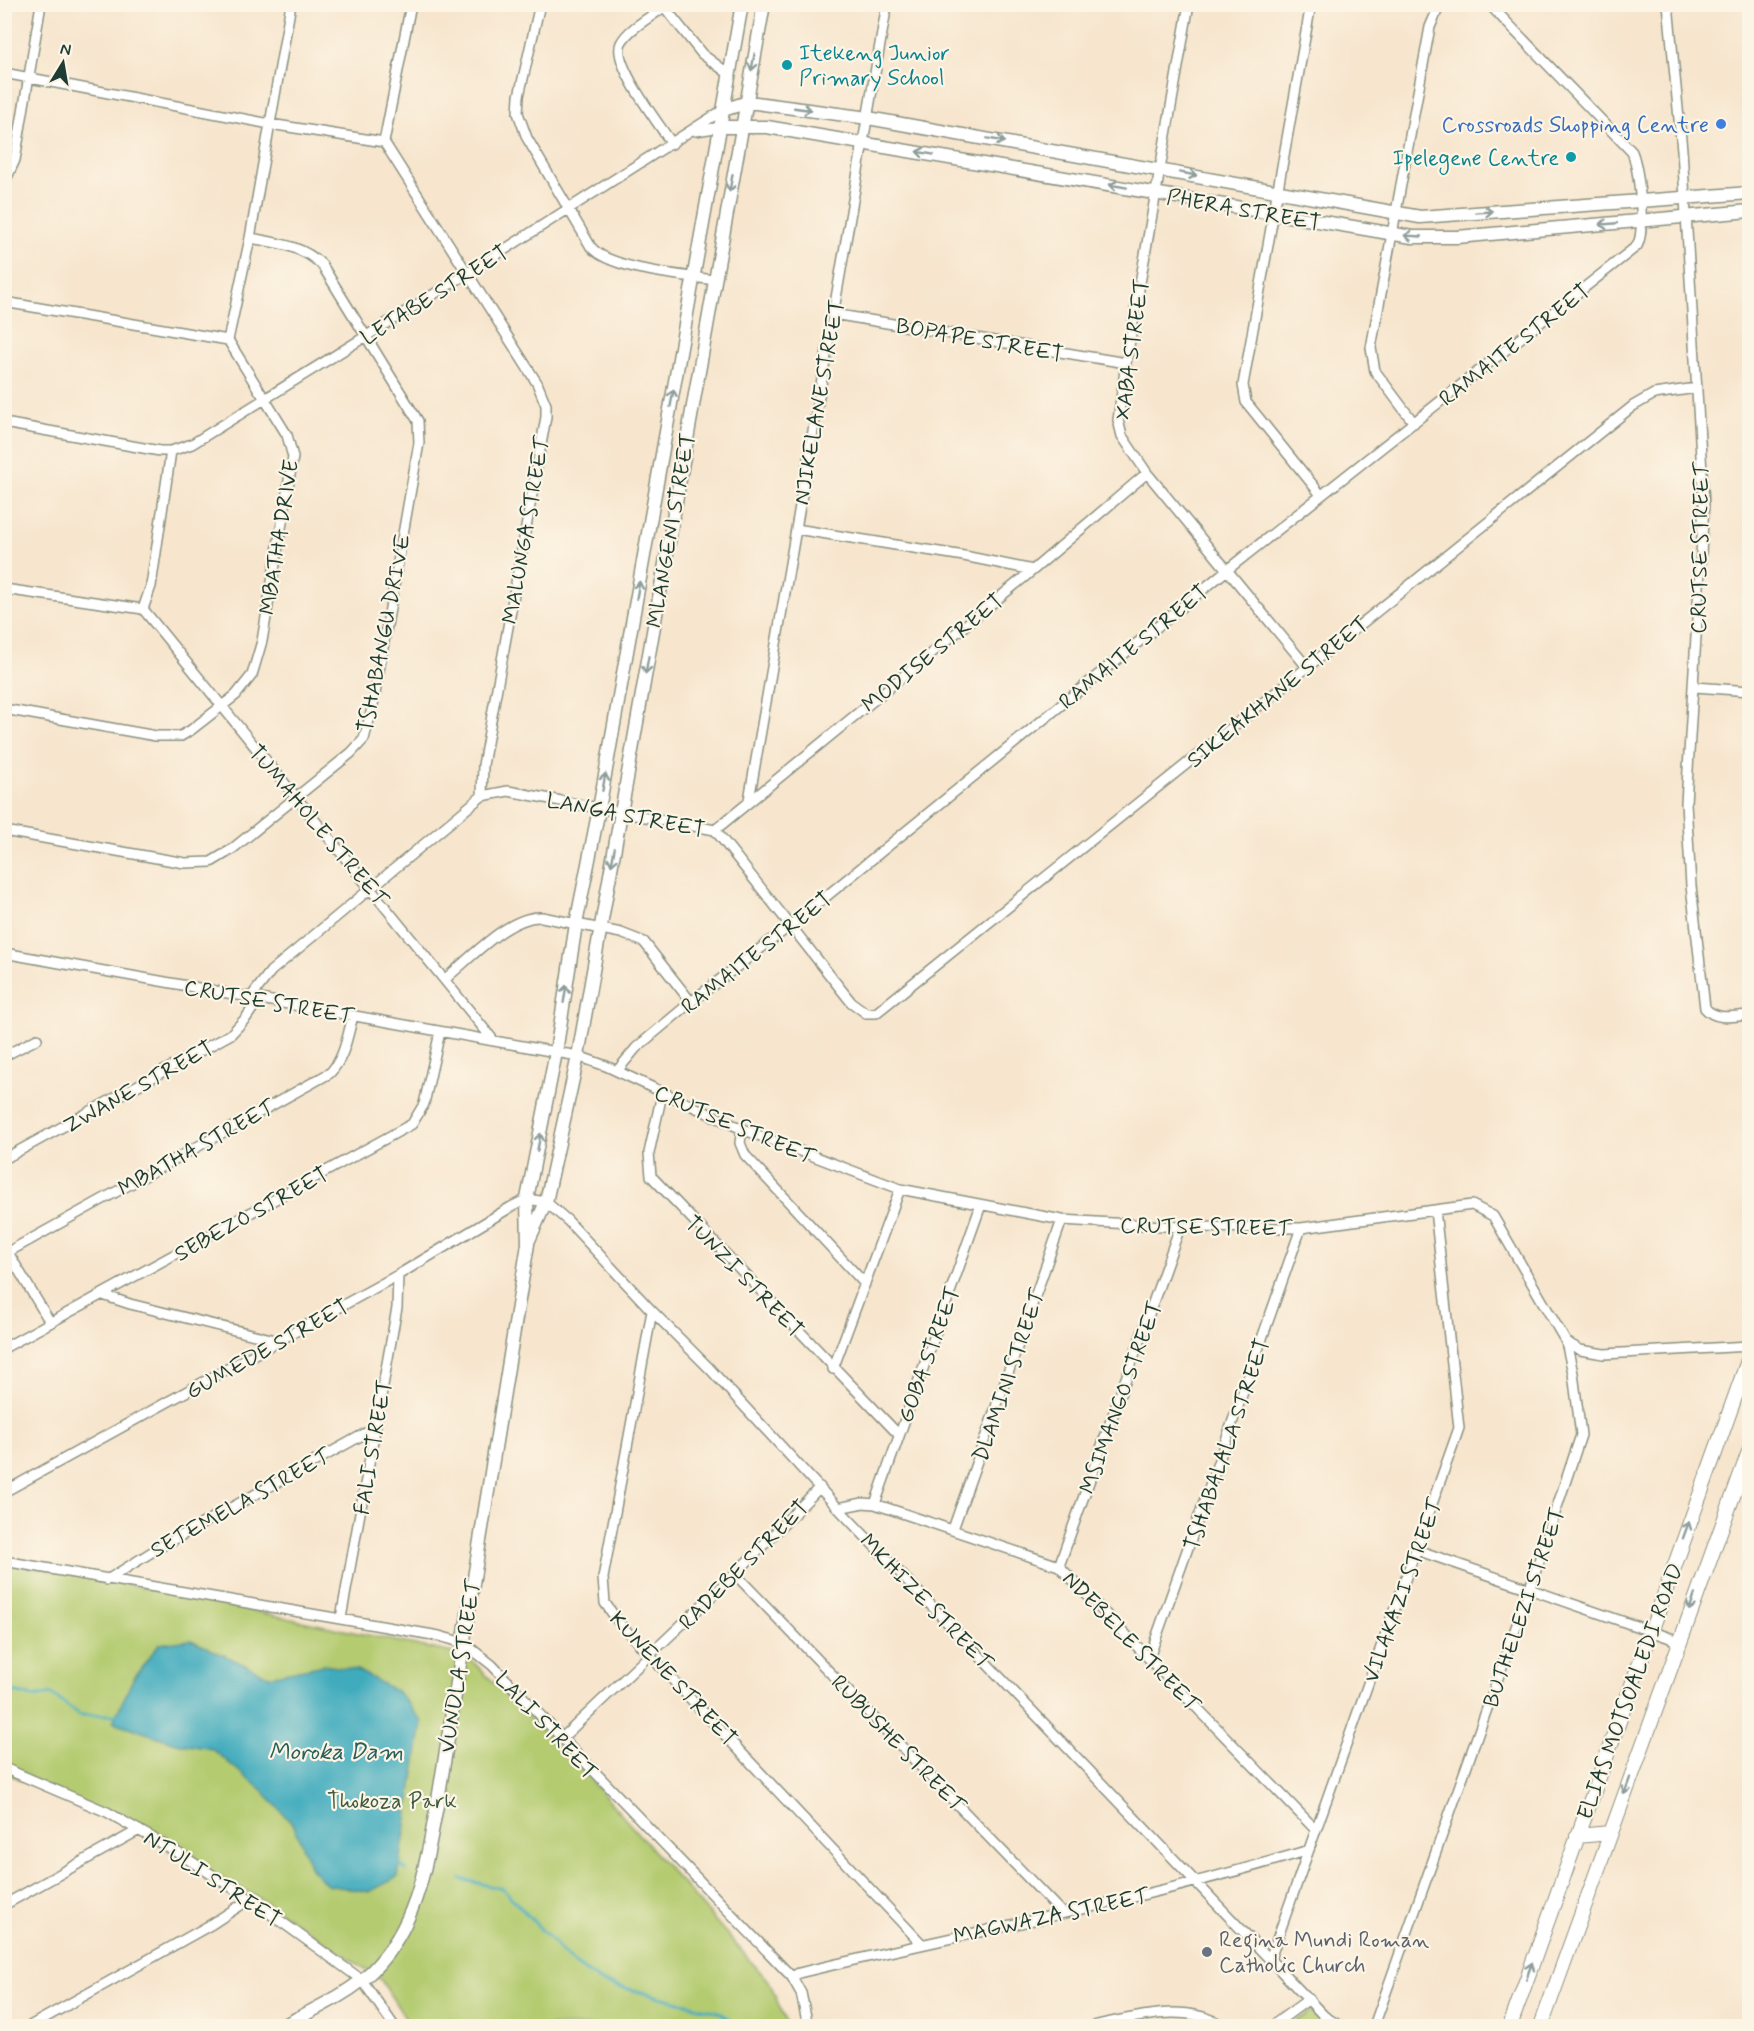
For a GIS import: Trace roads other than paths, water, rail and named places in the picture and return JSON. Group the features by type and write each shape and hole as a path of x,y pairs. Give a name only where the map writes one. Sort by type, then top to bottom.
{"main road":[{"name":"ELIAS MOTSOALEDI ROAD","path":"1510,2026 1749,1355"},
{"name":"ELIAS MOTSOALEDI ROAD","path":"1541,2026 1749,1449"},
{"path":"1577,1836 1610,1833"}],"street":[{"path":"4,184 13,168 41,4"},
{"path":"4,302 228,340 250,238 291,4"},
{"path":"4,73 270,124 384,142 411,4"},
{"path":"540,4 519,96 518,113 527,138 597,255 616,262 714,280"},
{"name":"MLANGENI STREET","path":"556,1052 576,924 599,809 742,4"},
{"name":"MLANGENI STREET","path":"578,1056 764,4"},
{"name":"NJIKELANE STREET","path":"749,800 887,4"},
{"name":"XABA STREET","path":"1189,4 1126,363 1119,407 1119,429 1148,473 1307,667"},
{"path":"1311,4 1244,378 1243,397 1321,495"},
{"path":"1414,423 1375,371 1371,358 1394,213 1430,27 1440,4"},
{"name":"RAMAITE STREET","path":"617,1071 636,1048 691,1002 791,925 1227,570 1637,246 1641,237 1638,170 1628,146 1489,4"},
{"name":"CRUTSE STREET","path":"1668,4 1682,150 1684,216 1704,504 1695,687 1686,803 1691,886 1705,1008 1713,1015 1723,1017 1749,1015"},
{"path":"672,144 624,69 619,51 621,43 629,33 663,6 702,54 729,74"},
{"path":"723,110 745,103"},
{"name":"PHERA STREET","path":"745,103 868,118 1420,217 1749,193"},
{"name":"LETABE STREET","path":"171,451 192,444 266,399 570,209 723,110"},
{"name":"PHERA STREET","path":"720,127 741,125 863,143 1391,235 1457,237 1749,211"},
{"name":"LETABE STREET","path":"693,131 720,127"},
{"name":"MALUNGA STREET","path":"384,142 537,383 546,405 483,765 482,796"},
{"name":"TSHABANGU DRIVE","path":"4,831 200,864 220,858 351,753 364,739 369,725 419,443 418,421 331,278 311,254 286,245 250,238"},
{"name":"BOPAPE STREET","path":"834,314 1126,363"},
{"name":"MBATHA DRIVE","path":"4,709 170,737 191,730 221,706 252,675 258,658 291,471 292,446 266,399 228,340"},
{"name":"SIKEAKHANE STREET","path":"866,1013 876,1013 883,1008 1644,398 1664,391 1697,388"},
{"path":"4,423 147,449 171,451 151,586 143,609 4,589"},
{"name":"MODISE STREET","path":"715,830 1148,473"},
{"path":"796,529 1033,570"},
{"name":"TUMAHOLE STREET","path":"143,609 494,1041"},
{"path":"1695,687 1749,691"},
{"name":"LANGA STREET","path":"482,796 508,791 715,830 851,1002 866,1013"},
{"path":"255,998 257,986 271,971 482,796"},
{"path":"445,979 520,919 542,917 599,928 634,937 644,942 691,1002"},
{"name":"CRUTSE STREET","path":"4,953 578,1056 617,1071 662,1094 742,1129 900,1189 1062,1220 1180,1227 1301,1228 1472,1205"},
{"name":"ZWANE STREET","path":"4,1159 231,1034 246,1018 255,998"},
{"name":"MBATHA STREET","path":"6,1249 330,1073 342,1057 353,1016"},
{"name":"SEBEZO STREET","path":"4,1348 412,1124 424,1104 440,1032"},
{"path":"4,1056 37,1039"},
{"name":"VUNDLA STREET","path":"283,2026 362,1980 397,1941 415,1905 438,1800 464,1643 528,1244 527,1199 556,1052"},
{"name":"VUNDLA STREET","path":"528,1244 546,1202 578,1056"},
{"name":"TUNZI STREET","path":"662,1094 649,1154 651,1176 833,1369 899,1435"},
{"path":"742,1129 740,1143 745,1155 865,1284"},
{"path":"833,1369 900,1189"},
{"path":"527,1199 546,1202"},
{"name":"GUMEDE STREET","path":"4,1492 398,1275 500,1212 527,1199"},
{"name":"MKHIZE STREET","path":"546,1202 568,1221 709,1368 838,1508 1270,1959 1333,2024 1340,2026"},
{"name":"GOBA STREET","path":"875,1504 981,1205"},
{"name":"BUTHELEZI STREET","path":"1374,2026 1530,1588 1581,1435 1573,1373 1566,1342 1493,1216 1472,1205"},
{"name":"VILAKAZI STREET","path":"1270,1959 1459,1428 1436,1210"},
{"name":"DLAMINI STREET","path":"953,1529 1062,1220"},
{"name":"MSIMANGO STREET","path":"1059,1566 1180,1227"},
{"name":"TSHABALALA STREET","path":"1149,1658 1301,1228"},
{"path":"6,1249 50,1322"},
{"name":"FALI STREET","path":"341,1618 397,1308 398,1275"},
{"path":"103,1294 145,1308 279,1341"},
{"name":"KUNENE STREET","path":"652,1311 602,1591 611,1613 921,1943"},
{"path":"1566,1342 1580,1350 1604,1354 1749,1346"},
{"name":"SETEMELA STREET","path":"107,1580 155,1550 375,1428"},
{"name":"RADEBE STREET","path":"561,1739 735,1574 820,1487"},
{"name":"NDEBELE STREET","path":"838,1508 863,1503 875,1504 1059,1566 1316,1830"},
{"path":"1417,1550 1679,1641"},
{"name":"LALI STREET","path":"4,1561 341,1618 464,1643 492,1665 792,1977 801,1993 808,2026"},
{"name":"RUBUSHE STREET","path":"735,1574 1062,1913"},
{"name":"NTULI STREET","path":"5,1768 80,1799 139,1830 250,1899 362,1980 394,2026"},
{"path":"4,1905 139,1830"},
{"name":"MAGWAZA STREET","path":"792,1977 799,1972 921,1943 1197,1882 1309,1850"},
{"path":"30,2026 212,1924 250,1899"},
{"path":"1272,2026 1309,1999"},
{"path":"1093,2026 1162,2013 1210,2018 1224,2026"}],"water":[{"name":"Moroka Dam","path":"191,1640 269,1676 324,1665 357,1670 398,1692 422,1722 398,1877 369,1892 327,1885 311,1868 294,1826 263,1791 212,1749 176,1743 113,1722 133,1679 159,1644"}],"waterway":[{"path":"4,1689 33,1697 51,1694 80,1715 118,1715"},
{"path":"398,1863 406,1870"},
{"path":"461,1879 503,1889 573,1963 601,1982 719,2012 737,2026"}],"place":[{"name":"Itekeng Junior Primary School","path":"787,65"},
{"name":"Crossroads Shopping Centre","path":"1721,124"},
{"name":"Ipelegene Centre","path":"1571,157"},
{"name":"Regina Mundi Roman Catholic Church","path":"1207,1952"}],"park label":[{"name":"Thokoza Park","path":"392,1800"}]}
